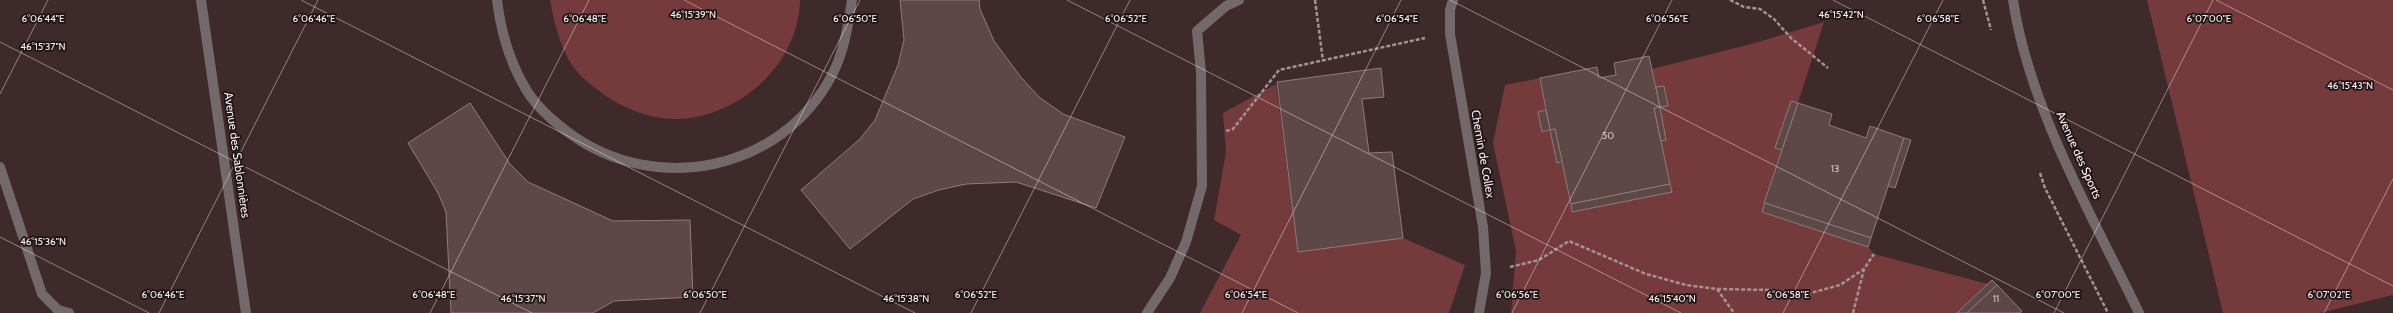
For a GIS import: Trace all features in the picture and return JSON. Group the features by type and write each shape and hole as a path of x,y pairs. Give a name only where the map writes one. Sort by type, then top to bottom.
{"street":[{"name":"Avenue des Sablonnières","path":"201,0 246,313"},
{"path":"497,0 500,27 508,56 527,92 554,122 587,146 623,162 663,169 704,167 742,156 778,137 808,109 832,76 847,38 852,0"},
{"path":"1147,313 1170,278 1186,242 1202,186 1202,72 1197,31 1226,6 1240,0"},
{"name":"Chemin de Collex","path":"1453,0 1450,10 1450,34 1482,227 1486,273 1479,313"},
{"name":"Avenue des Sports","path":"2013,0 2040,98 2067,166 2139,313"},
{"path":"0,167 42,294 58,310 69,313"}],"path":[{"path":"1315,0 1323,60"},
{"path":"1730,0 1744,7 1760,9 1774,18 1791,38 1828,68"},
{"path":"1202,133 1233,129 1279,70 1422,38 1450,34"},
{"path":"1486,273 1539,260 1569,241 1646,274 1686,285 1717,289 1773,290 1807,294 1840,285 1864,269"},
{"path":"1853,313 1864,269 1874,254"},
{"path":"1717,289 1734,313"}],"shaded area":[{"path":"550,0 800,0 797,22 790,43 780,62 766,78 749,93 731,105 710,113 689,118 676,119 651,116 626,107 604,95 581,77 572,65 563,48"},
{"path":"2147,0 2393,0 2393,295 2320,313 2223,313"},
{"path":"1824,22 1798,103 1791,101 1775,148 1782,150 1762,212 1868,247 1874,254 1988,284 1957,313 1511,313 1516,251 1493,143 1505,85 1540,78 1546,110 1538,112 1542,132 1550,130 1557,162 1562,161 1572,212 1671,192 1661,141 1666,140 1660,107 1668,105 1664,86 1656,87 1652,69 1755,43"},
{"path":"1276,84 1298,252 1403,238 1465,265 1449,313 1200,313 1241,235 1214,220 1226,152 1223,113"}],"building":[{"path":"900,0 979,0 980,9 994,41 1020,76 1039,97 1063,114 1125,137 1096,208 1016,182 966,184 939,190 913,199 850,249 801,190 860,139 875,120 898,65 904,40"},
{"path":"1649,56 1660,107 1654,108 1670,184 1571,204 1555,129 1550,130 1540,78 1597,67 1599,78 1616,75 1614,63"},
{"path":"1381,68 1384,97 1362,99 1369,153 1392,152 1403,238 1298,252 1277,82"},
{"path":"1664,86 1668,106 1660,107 1656,87"},
{"path":"1791,101 1798,103 1782,150 1775,148"},
{"path":"470,103 510,164 528,182 613,221 690,220 693,297 614,301 593,313 451,313 446,212 438,193 408,143"},
{"path":"1798,103 1832,114 1829,125 1866,138 1870,126 1904,138 1871,238 1764,203"},
{"path":"1660,107 1666,140 1661,141 1654,108"},
{"path":"1546,110 1550,130 1542,132 1538,112"},
{"path":"1555,129 1562,161 1557,163 1550,130"},
{"path":"1904,138 1911,140 1895,188 1888,186"},
{"path":"1670,184 1672,192 1572,212 1571,204"},
{"path":"1765,203 1871,238 1868,247 1762,212"},
{"path":"1992,280 1997,285 1967,313 1957,313"},
{"path":"1997,285 2022,311 2020,313 1967,313"}]}
